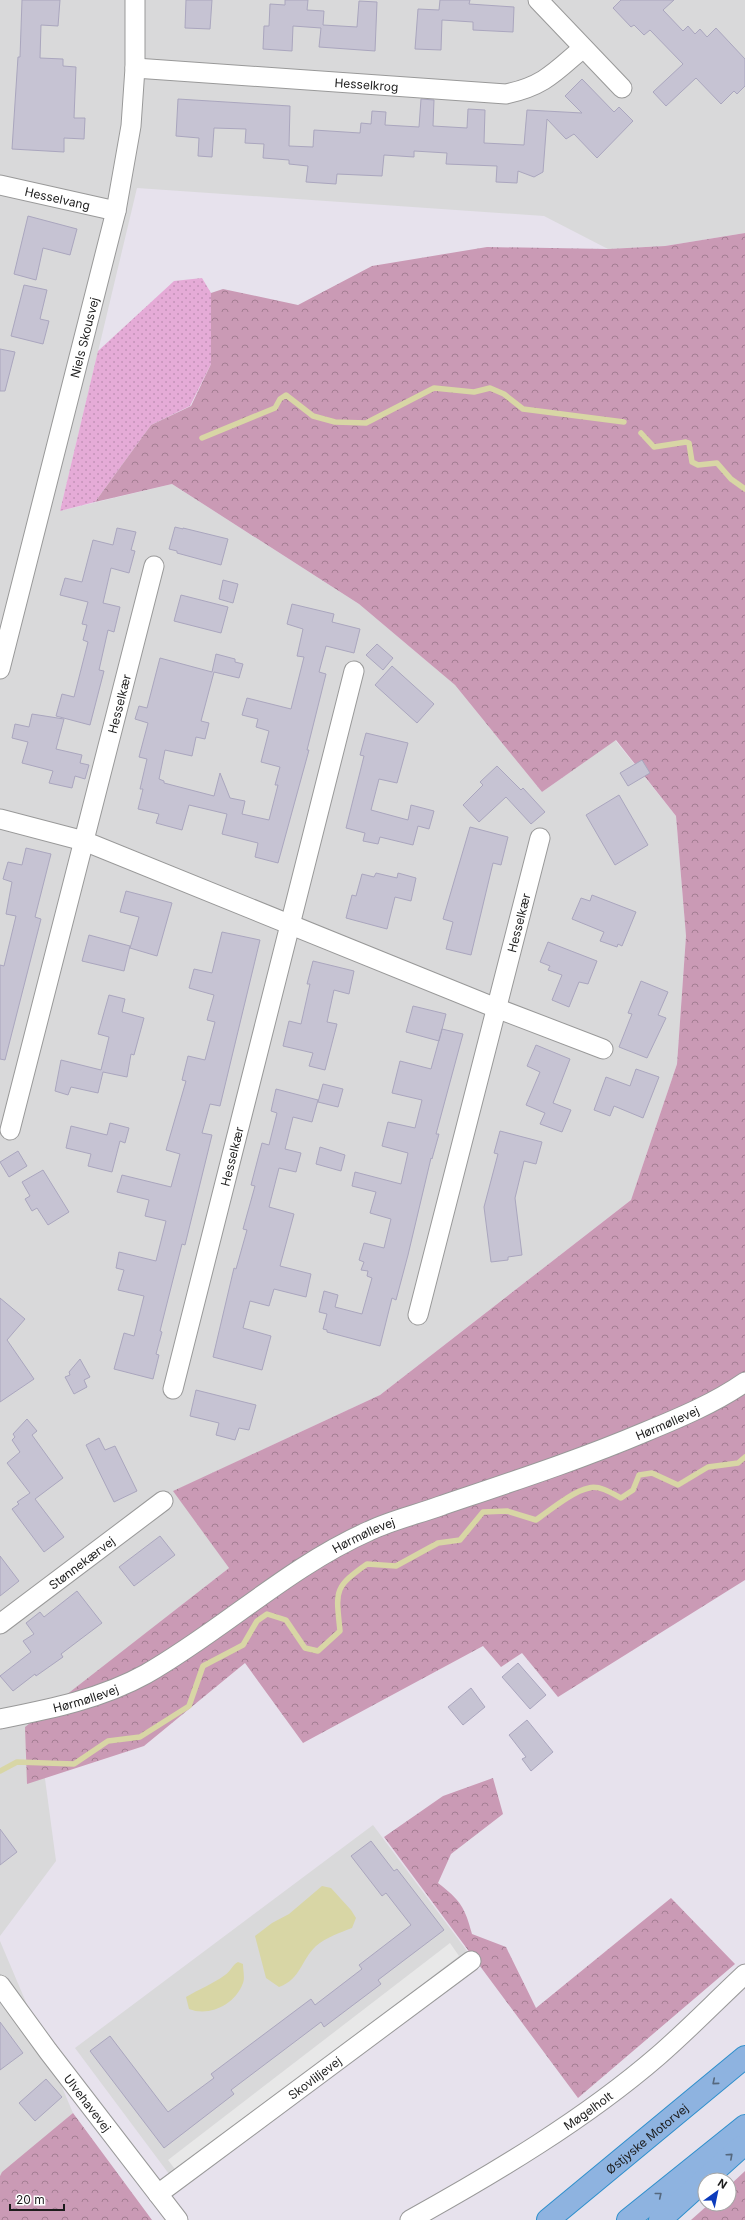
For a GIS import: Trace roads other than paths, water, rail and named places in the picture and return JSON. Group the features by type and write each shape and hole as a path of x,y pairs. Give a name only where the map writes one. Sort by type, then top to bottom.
{"highway":[{"name":"Østjyske Motorvej","path":"548,2220 745,2057"},
{"path":"628,2220 745,2126"},
{"path":"660,2220 745,2143"},
{"path":"537,2220 582,2192"}],"street":[{"name":"Niels Skousvej","path":"0,669 116,211 131,126 135,68 135,0"},
{"path":"538,0 622,88"},
{"name":"Hesselkrog","path":"135,68 506,94 529,89 548,78 583,48"},
{"name":"Hesselvang","path":"0,185 116,211"},
{"name":"Hesselkær","path":"10,1130 154,566"},
{"name":"Hesselkær","path":"173,1389 354,671"},
{"path":"0,819 84,841 290,923 496,1008 603,1049"},
{"name":"Hesselkær","path":"418,1315 540,838"},
{"name":"Hørmøllevej","path":"0,1719 58,1707 103,1693 144,1675 196,1643 328,1550 371,1530 581,1459 677,1418 731,1392 745,1382"},
{"name":"Stønnekærvej","path":"0,1624 163,1501"},
{"name":"Skovliljevej","path":"158,2194 471,1961"},
{"name":"Møgelholt","path":"410,2220 453,2196 585,2113 658,2056 745,1974"},
{"name":"Ulvehavevej","path":"0,1985 48,2051 178,2220"}],"waterway":[{"path":"202,438 275,408 280,399 286,395 313,416 335,422 366,423 434,388 474,392 490,388 504,394 523,409 624,422"},
{"path":"641,433 654,447 686,442 689,443 692,462 698,465 717,463 731,479 745,489"},
{"path":"0,1771 17,1762 74,1764 108,1741 140,1737 189,1706 203,1666 243,1645 257,1621 267,1614 286,1620 305,1648 318,1651 340,1631 338,1607 339,1592 342,1585 356,1572 367,1564 396,1566 438,1543 460,1540 483,1512 507,1511 536,1520 561,1502 576,1493 589,1488 593,1487 605,1490 621,1498 633,1490 639,1475 652,1473 678,1485 708,1467 738,1463 745,1457"}]}
